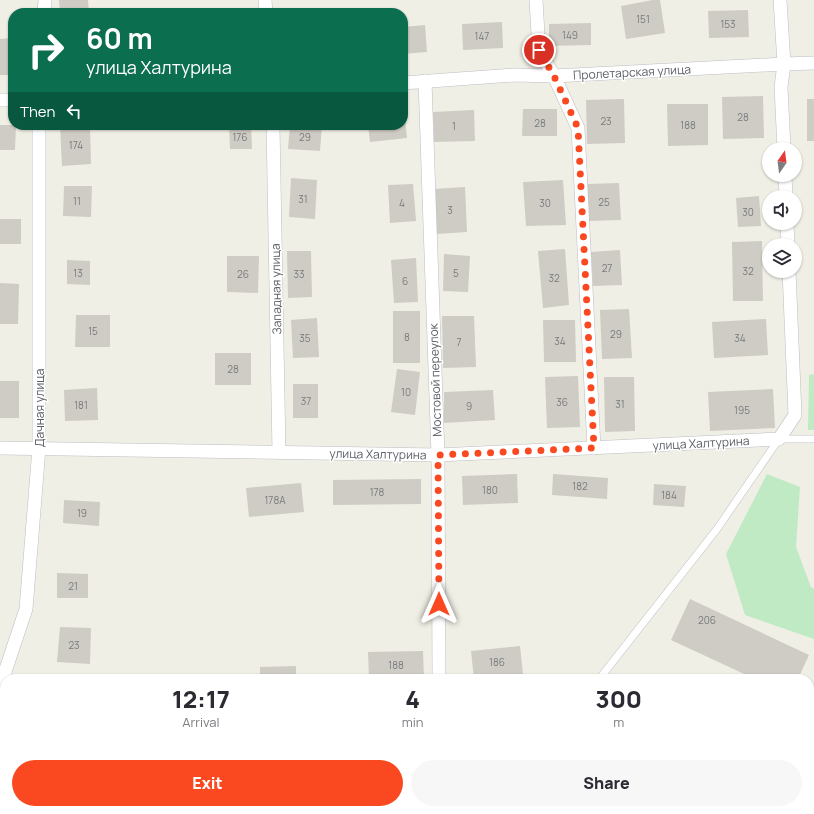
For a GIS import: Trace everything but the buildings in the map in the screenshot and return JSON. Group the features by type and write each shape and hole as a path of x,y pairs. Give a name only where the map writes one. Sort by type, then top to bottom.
{"street":[{"path":"536,0 539,50 554,76 578,128 594,448"},
{"path":"780,0 784,64 781,87 784,142"},
{"name":"Пролетарская улица","path":"408,83 515,75 554,76 814,63"},
{"name":"Мостовой переулок","path":"425,81 438,455 440,674"},
{"name":"Дачная улица","path":"4,674 26,609 39,448 39,130"},
{"name":"Западная улица","path":"273,130 279,452"},
{"path":"779,439 795,415 789,278"},
{"name":"улица Халтурина","path":"0,448 438,455 779,439"}],"lane":[{"path":"603,674 717,529 779,439 814,439"}],"green space":[{"path":"814,374 814,430 808,430 809,375"},
{"path":"767,474 800,487 796,547 811,587 814,589 814,639 745,615 726,554"}],"route":[{"path":"439,604 438,455 594,448 578,128 554,76 539,50"}]}
